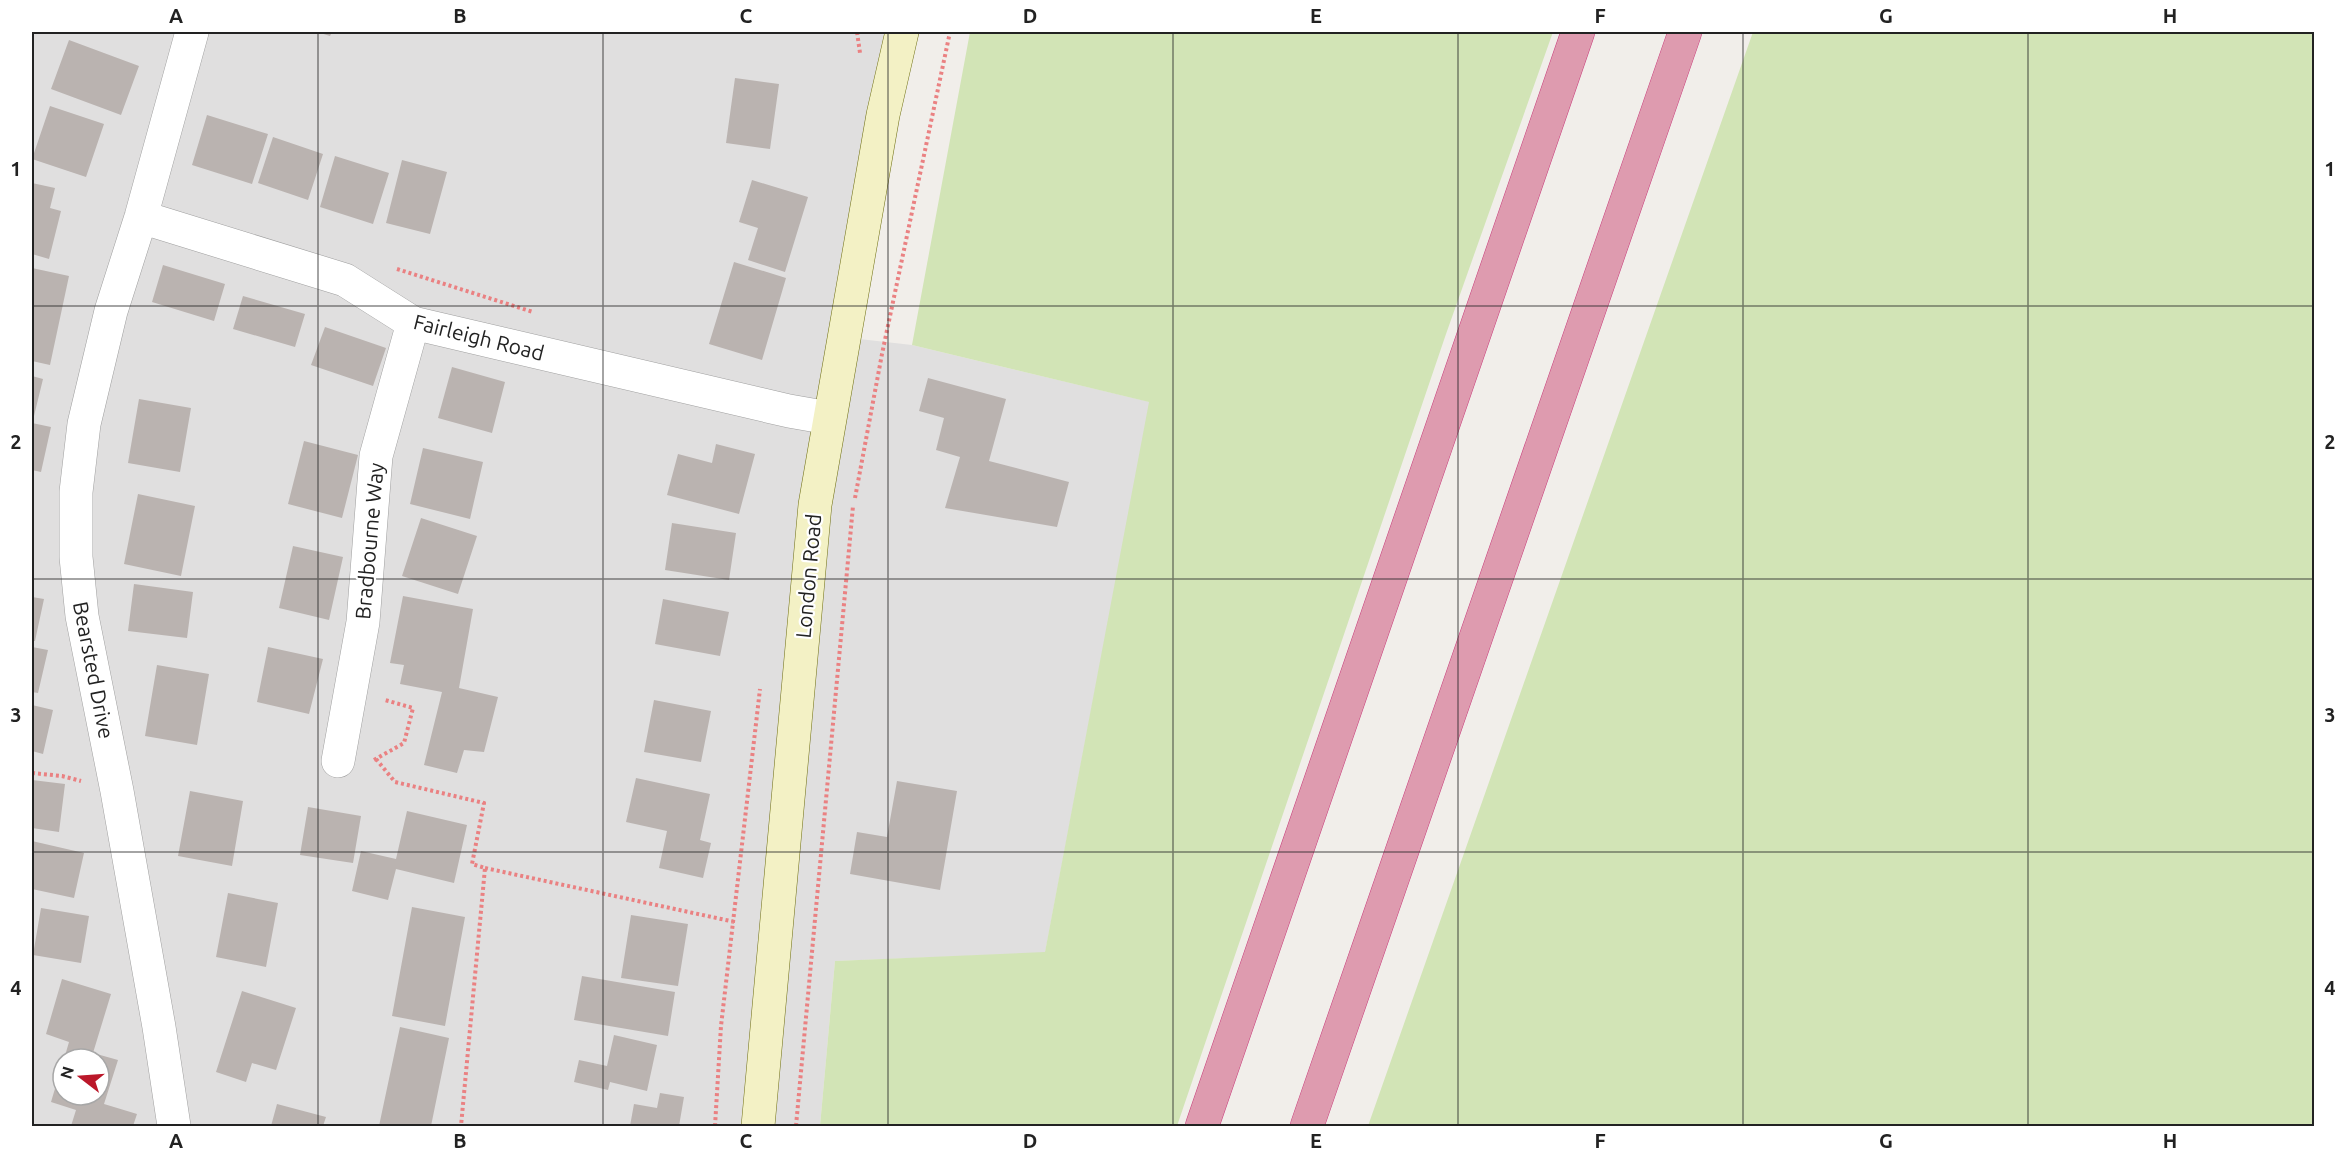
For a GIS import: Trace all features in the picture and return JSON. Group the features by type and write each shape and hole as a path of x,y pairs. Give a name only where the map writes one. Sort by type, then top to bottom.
{"highway":[{"path":"1202,1126 1578,32"},
{"path":"1307,1126 1685,32"}],"main road":[{"name":"London Road","path":"758,1126 815,505 883,116 902,32"}],"street":[{"name":"Bearsted Drive","path":"174,1126 159,1027 117,791 82,616 76,556 76,492 84,424 108,322 141,217 192,32"},
{"name":"Fairleigh Road","path":"141,217 345,280 413,323 829,418"},
{"name":"Bradbourne Way","path":"338,761 363,622 376,456 413,323"}],"path":[{"path":"796,1126 853,507 882,354 950,32"},
{"path":"386,265 533,313"},
{"path":"715,1126 722,1026 761,682"},
{"path":"376,759 395,782 484,803 472,864 735,922"},
{"path":"32,773 62,776 117,791"},
{"path":"461,1126 485,868"}],"shaded area":[{"path":"32,32 892,32 842,337 912,345 1150,402 1045,953 835,961 820,1126 32,1126"}],"green space":[{"path":"970,32 1553,32 1446,334 1177,1126 820,1126 835,961 1045,952 1149,402 912,345"},
{"path":"1753,32 2314,32 2314,1126 1368,1126"}],"building":[{"path":"317,32 332,32 330,36"},
{"path":"69,40 139,66 121,115 51,89"},
{"path":"735,78 779,84 770,149 726,143"},
{"path":"50,106 104,124 86,177 32,159"},
{"path":"207,115 268,134 252,184 192,165"},
{"path":"273,137 323,154 308,200 258,183"},
{"path":"335,156 389,173 373,224 320,207"},
{"path":"402,160 447,172 430,234 386,223"},
{"path":"752,180 808,197 785,272 748,260 758,228 739,222"},
{"path":"32,183 55,188 50,208 61,211 49,259 32,254"},
{"path":"734,262 786,278 762,360 709,344"},
{"path":"163,265 225,284 214,321 152,302"},
{"path":"32,268 69,276 50,365 32,361"},
{"path":"243,296 305,314 295,347 233,329"},
{"path":"325,327 386,348 373,386 311,365"},
{"path":"452,367 505,382 492,433 438,418"},
{"path":"32,376 43,379 34,416 32,416"},
{"path":"928,378 1006,399 989,461 1069,482 1057,527 945,508 960,457 936,450 944,418 919,411"},
{"path":"139,399 191,408 180,472 128,463"},
{"path":"32,423 51,427 41,472 32,470"},
{"path":"304,441 358,455 342,518 288,504"},
{"path":"716,444 755,454 739,514 667,495 678,454 712,463"},
{"path":"423,448 483,462 470,519 410,504"},
{"path":"138,494 195,506 181,576 124,564"},
{"path":"421,518 477,536 458,594 402,576"},
{"path":"672,523 736,533 729,580 665,570"},
{"path":"293,546 343,557 329,620 279,608"},
{"path":"134,584 193,592 187,638 128,631"},
{"path":"403,596 473,609 459,688 498,697 484,752 464,750 457,773 424,765 442,692 400,684 404,665 390,663"},
{"path":"32,597 44,599 35,641 32,641"},
{"path":"663,599 729,612 720,656 655,644"},
{"path":"32,647 48,650 38,693 32,692"},
{"path":"268,647 323,659 309,714 257,702"},
{"path":"157,665 209,674 197,745 145,736"},
{"path":"654,700 711,711 701,762 644,752"},
{"path":"32,705 53,710 43,754 32,751"},
{"path":"636,778 710,794 700,840 711,843 703,878 659,868 667,831 626,822"},
{"path":"32,780 65,784 59,832 32,828"},
{"path":"897,781 957,791 940,890 850,874 857,832 887,837"},
{"path":"190,791 243,801 232,866 178,856"},
{"path":"308,807 361,816 353,863 300,855"},
{"path":"407,811 467,825 454,883 396,869 388,900 352,891 361,851 396,859"},
{"path":"32,841 84,853 74,898 32,889"},
{"path":"228,893 278,903 266,967 216,957"},
{"path":"412,907 465,917 445,1026 392,1016"},
{"path":"41,908 89,916 81,963 33,955"},
{"path":"631,915 688,924 678,986 621,978"},
{"path":"582,976 675,992 668,1036 574,1020"},
{"path":"62,979 111,994 95,1047 68,1047 69,1042 46,1034"},
{"path":"242,991 296,1008 276,1070 252,1063 246,1082 216,1072"},
{"path":"400,1027 449,1038 431,1126 379,1126"},
{"path":"614,1035 657,1045 647,1091 610,1082 608,1090 574,1082 579,1060 607,1066"},
{"path":"111,1058 118,1060 111,1082"},
{"path":"660,1093 684,1097 679,1126 630,1126 634,1104 657,1108"},
{"path":"277,1104 326,1117 323,1126 271,1126"},
{"path":"111,1106 137,1114 133,1126 71,1126 76,1110 67,1107"}]}
